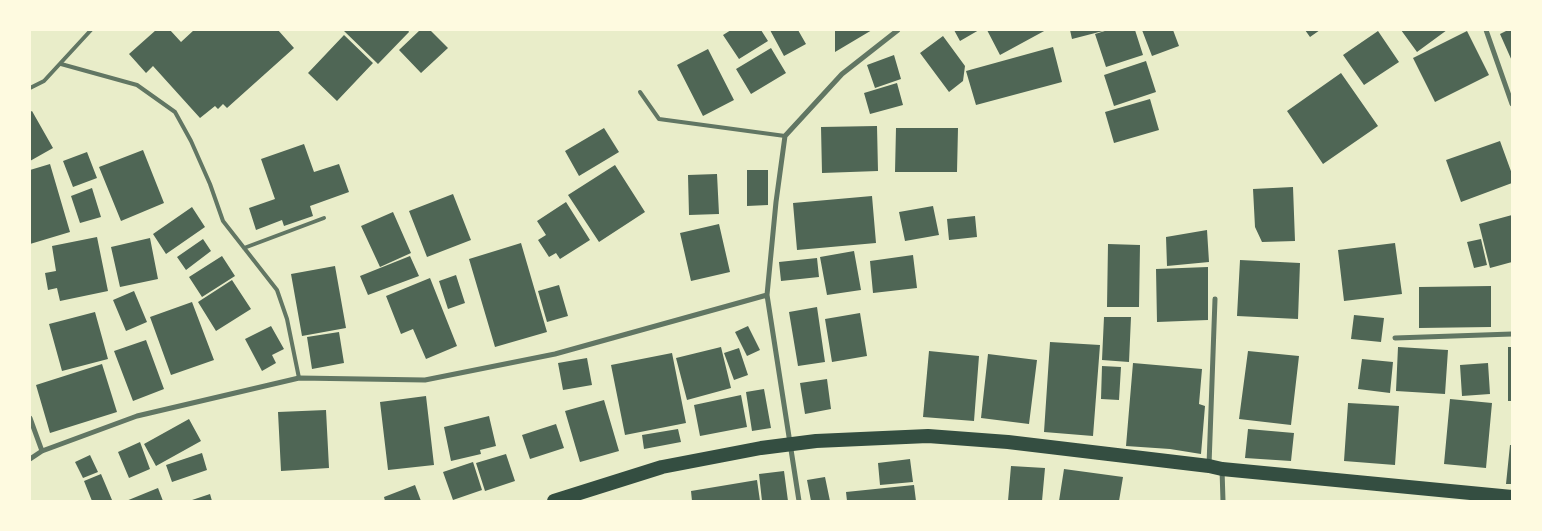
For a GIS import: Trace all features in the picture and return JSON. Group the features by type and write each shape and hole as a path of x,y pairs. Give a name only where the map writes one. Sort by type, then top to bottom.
{"highway":[{"path":"554,501 662,467 761,448 816,441 928,436 1008,442 1215,467 1512,497"}],"street":[{"path":"799,501 767,296 776,202 785,136 842,74 898,30"},
{"path":"1486,30 1512,104"},
{"path":"30,459 42,451 137,416 300,378 425,380 555,354 767,296"},
{"path":"1214,299 1215,467 1223,501"},
{"path":"1395,338 1512,334"},
{"path":"30,418 42,451"}],"lane":[{"path":"30,88 44,81 91,30"},
{"path":"61,64 137,85 175,112 191,141 210,184 223,221 277,290 287,319 300,378"},
{"path":"640,92 659,119 785,136"},
{"path":"244,248 324,218"}],"building":[{"path":"156,30 170,30 181,42 194,30 278,30 294,48 227,108 223,104 218,109 215,106 200,118 153,66 146,73 129,54"},
{"path":"343,30 408,30 409,32 378,64"},
{"path":"420,30 430,30 448,48 421,73 399,50"},
{"path":"731,30 761,30 768,41 739,59 723,35"},
{"path":"770,30 798,30 806,44 784,56"},
{"path":"835,30 872,30 835,52"},
{"path":"954,30 979,30 960,41"},
{"path":"987,30 1046,30 1000,55"},
{"path":"1070,30 1103,30 1103,31 1072,39"},
{"path":"1108,30 1135,30 1143,55 1106,67 1095,34"},
{"path":"1142,30 1173,30 1179,46 1152,56"},
{"path":"1305,30 1320,30 1310,37"},
{"path":"1401,30 1447,30 1417,52"},
{"path":"1512,30 1512,61 1500,34"},
{"path":"1378,31 1399,62 1364,85 1343,55"},
{"path":"1467,31 1489,75 1435,102 1413,58"},
{"path":"344,35 373,63 337,101 308,73"},
{"path":"943,36 965,66 963,81 949,92 920,53"},
{"path":"1053,47 1062,82 976,105 966,71"},
{"path":"771,48 786,73 751,94 736,69"},
{"path":"708,49 734,100 703,116 677,65"},
{"path":"894,55 901,79 875,88 867,65"},
{"path":"1146,61 1156,92 1114,106 1104,75"},
{"path":"1341,73 1378,126 1323,164 1287,111"},
{"path":"897,83 903,105 870,114 864,93"},
{"path":"1150,99 1159,130 1114,143 1105,112"},
{"path":"32,111 53,148 30,161 30,112"},
{"path":"877,126 878,171 822,173 821,127"},
{"path":"604,128 619,152 579,176 565,151"},
{"path":"896,128 958,128 957,172 895,172"},
{"path":"1500,141 1512,174 1512,183 1461,202 1446,160"},
{"path":"304,144 314,172 339,164 349,192 310,206 313,216 284,226 282,220 256,230 249,208 275,199 261,159"},
{"path":"143,150 164,203 121,221 99,167"},
{"path":"87,152 97,178 73,187 63,161"},
{"path":"50,164 70,232 30,244 30,170"},
{"path":"615,165 645,212 599,242 568,195"},
{"path":"747,170 768,170 768,205 747,206"},
{"path":"717,174 719,214 689,215 688,175"},
{"path":"1293,187 1295,241 1262,242 1255,227 1253,189"},
{"path":"92,188 101,217 80,223 71,196"},
{"path":"453,194 471,240 427,257 409,211"},
{"path":"872,196 876,243 797,250 793,203"},
{"path":"566,202 590,240 560,259 556,253 549,257 538,240 546,235 537,221"},
{"path":"933,206 939,235 905,241 899,212"},
{"path":"192,207 205,227 166,254 153,234"},
{"path":"393,212 411,253 380,267 361,226"},
{"path":"1512,215 1512,262 1490,268 1479,224"},
{"path":"975,216 977,237 949,240 947,219"},
{"path":"719,224 730,272 691,281 680,233"},
{"path":"1207,230 1209,262 1167,266 1166,237"},
{"path":"97,237 108,291 60,301 57,288 48,290 45,273 56,271 52,246"},
{"path":"150,238 158,279 120,287 111,247"},
{"path":"203,239 211,251 186,270 177,257"},
{"path":"1481,239 1487,265 1474,268 1467,242"},
{"path":"521,243 547,332 495,347 469,259"},
{"path":"1395,243 1402,294 1344,301 1338,250"},
{"path":"1108,244 1140,245 1139,307 1107,307"},
{"path":"854,251 861,290 827,295 820,257"},
{"path":"913,255 917,288 873,293 870,261"},
{"path":"222,256 235,276 202,297 189,277"},
{"path":"410,256 419,276 368,295 360,276"},
{"path":"817,258 819,277 781,281 779,262"},
{"path":"1240,260 1300,263 1298,319 1237,316"},
{"path":"335,266 346,328 302,336 291,274"},
{"path":"1208,267 1208,320 1157,322 1156,269"},
{"path":"456,275 465,303 448,309 439,281"},
{"path":"430,278 457,346 426,359 413,329 401,334 386,296"},
{"path":"232,280 251,309 216,331 198,302"},
{"path":"559,285 568,316 547,322 538,291"},
{"path":"1491,286 1491,327 1419,328 1419,287"},
{"path":"134,291 147,322 126,331 113,300"},
{"path":"192,302 214,360 171,375 150,317"},
{"path":"817,307 825,362 798,366 789,312"},
{"path":"95,312 108,359 62,371 49,324"},
{"path":"860,313 867,356 832,362 825,319"},
{"path":"1354,315 1384,318 1381,342 1351,339"},
{"path":"1104,317 1131,317 1129,362 1102,360"},
{"path":"271,326 284,349 272,355 276,363 262,371 245,339"},
{"path":"748,326 760,350 747,356 735,332"},
{"path":"339,332 344,363 312,369 307,337"},
{"path":"146,340 164,389 133,401 114,351"},
{"path":"1050,342 1100,345 1093,436 1044,432"},
{"path":"721,347 731,388 687,400 676,358"},
{"path":"1398,347 1448,350 1445,394 1396,391"},
{"path":"1508,347 1512,347 1512,401 1508,401"},
{"path":"739,348 748,375 734,380 724,353"},
{"path":"929,351 979,356 974,421 923,417"},
{"path":"1248,351 1299,356 1291,425 1239,419"},
{"path":"672,353 686,423 625,435 611,365"},
{"path":"988,354 1037,360 1029,424 981,418"},
{"path":"587,358 592,385 563,390 558,363"},
{"path":"1362,359 1393,362 1390,393 1358,389"},
{"path":"1133,363 1202,369 1199,404 1205,406 1201,454 1170,449 1126,446"},
{"path":"1488,363 1490,394 1462,396 1460,365"},
{"path":"102,364 117,412 50,433 36,385"},
{"path":"1102,366 1121,367 1119,400 1101,399"},
{"path":"827,379 831,409 805,414 800,383"},
{"path":"764,389 771,428 752,431 746,392"},
{"path":"741,395 747,427 700,436 694,405"},
{"path":"426,396 434,465 388,470 380,402"},
{"path":"1450,399 1492,403 1486,468 1444,464"},
{"path":"604,400 619,451 580,462 565,411"},
{"path":"1348,403 1399,406 1395,465 1344,461"},
{"path":"326,410 329,468 281,471 278,412"},
{"path":"489,416 496,446 480,450 481,454 451,461 444,427"},
{"path":"189,419 201,441 156,466 144,444"},
{"path":"556,424 564,448 530,459 522,435"},
{"path":"678,429 681,442 644,449 642,435"},
{"path":"1248,429 1294,433 1291,461 1245,458"},
{"path":"140,442 150,469 129,478 118,452"},
{"path":"1510,445 1512,445 1512,484 1506,484"},
{"path":"202,453 207,470 172,482 166,465"},
{"path":"506,454 515,481 485,491 476,463"},
{"path":"90,455 98,472 83,478 75,462"},
{"path":"910,459 913,482 880,485 878,463"},
{"path":"473,462 482,490 453,500 443,472"},
{"path":"1011,466 1045,468 1042,501 1008,501"},
{"path":"1064,469 1123,477 1119,501 1059,501"},
{"path":"784,471 788,501 762,501 759,474"},
{"path":"101,474 112,500 92,501 84,481"},
{"path":"825,477 830,501 811,501 807,480"},
{"path":"757,480 760,501 692,501 691,491"},
{"path":"415,485 421,501 385,501 384,497"},
{"path":"914,485 916,501 847,501 846,492"},
{"path":"158,488 163,501 126,501"},
{"path":"210,494 212,501 189,501"}]}
